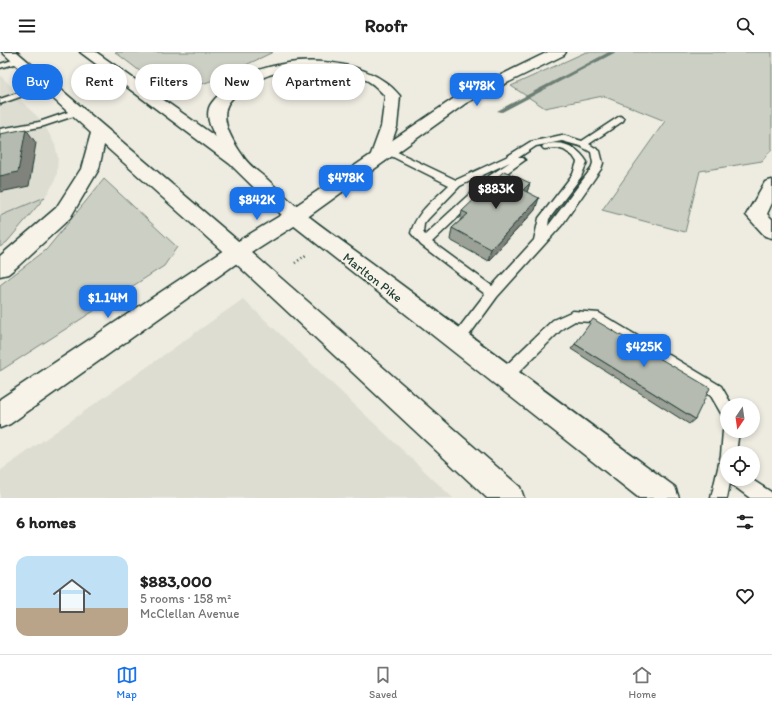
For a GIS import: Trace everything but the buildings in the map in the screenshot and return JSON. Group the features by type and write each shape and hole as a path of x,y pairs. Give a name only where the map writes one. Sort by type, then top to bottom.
{"main road":[{"name":"Marlton Pike","path":"87,52 236,160 295,216 456,341 664,498"},
{"path":"0,415 237,252 295,216 461,100 559,52"},
{"path":"14,56 23,64"},
{"path":"236,160 218,126 217,108 227,95 237,86 263,72 281,67 312,63 344,68 371,76 393,96 384,154"},
{"path":"63,99 237,252 509,498"},
{"path":"0,268 63,213 90,170 99,132"},
{"path":"772,186 756,215 772,230"}],"lane":[{"path":"0,66 14,56"},
{"path":"457,83 476,92"},
{"path":"2,100 12,97"},
{"path":"0,132 41,124 77,112"},
{"path":"583,144 620,118"},
{"path":"456,341 493,293 558,222 596,169 598,163 595,151 583,144 562,138 533,144 509,159 456,184 428,211 419,224 417,233 425,242 493,293"},
{"path":"425,242 493,178 535,151 550,146 561,146 572,150 580,156 582,167 578,175 544,218 540,242"},
{"path":"384,154 456,184"},
{"path":"504,377 558,324 573,316 594,317 716,391 720,398"},
{"path":"719,498 723,486"},
{"path":"750,486 765,498"}],"path":[{"path":"295,263 310,251"}],"shaded area":[{"path":"115,52 273,52 248,64 210,64 210,81 202,84 202,64 135,64 135,67"},
{"path":"586,52 772,52 772,149 762,161 700,171 685,232 602,210 665,121 603,96 545,108 511,86"},
{"path":"0,75 12,87 12,100 20,100 43,122 55,145 58,157 57,173 54,183 45,197 0,216"},
{"path":"104,179 177,247 164,266 0,371 0,285 46,250"},
{"path":"45,197 7,242 0,247 0,216"},
{"path":"243,299 453,498 0,498 0,471"}],"waterway":[{"path":"500,111 613,52"}]}
